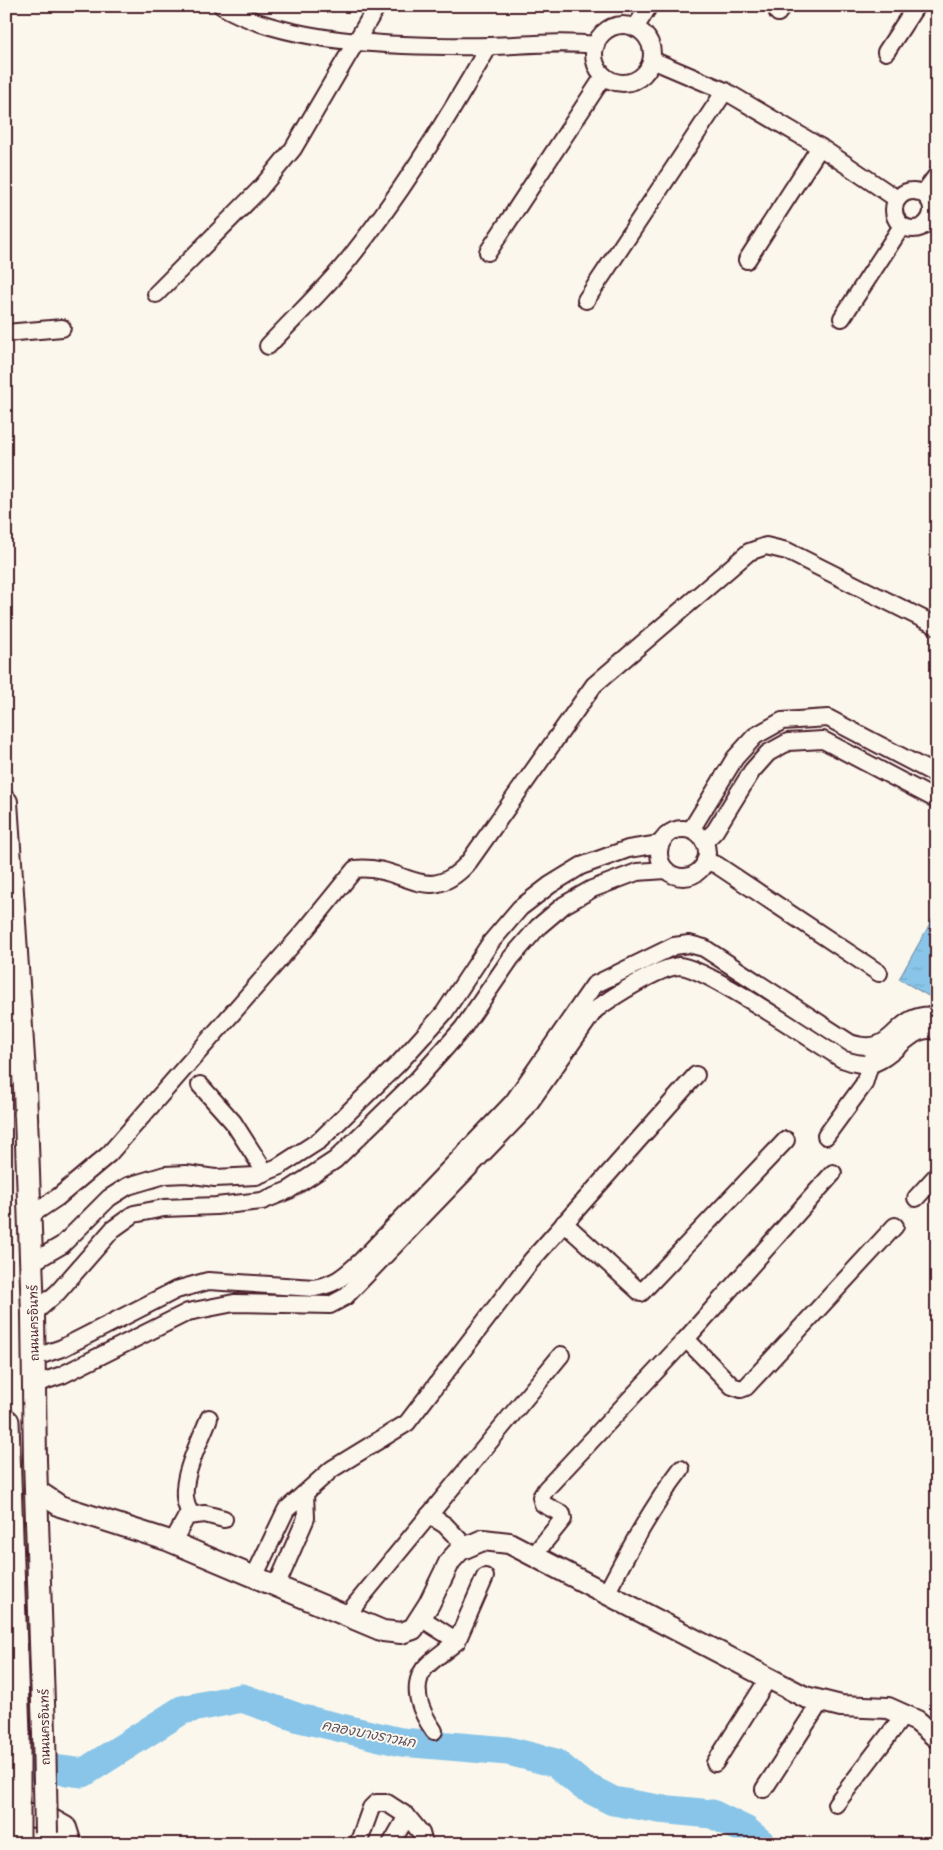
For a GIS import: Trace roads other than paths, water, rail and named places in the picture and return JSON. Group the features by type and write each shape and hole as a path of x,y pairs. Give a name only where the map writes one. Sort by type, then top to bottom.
{"main road":[{"name":"ถนนนครอินทร์","path":"6,802 24,1088 33,1314 46,1838"},
{"path":"6,1422 12,1738 17,1840"},
{"path":"12,1738 44,1748 51,1746 57,1737 59,1708 49,1545 37,1515"},
{"path":"6,1810 50,1819 65,1828 70,1844"}],"street":[{"path":"156,294 260,189 293,149 314,117 377,6"},
{"path":"635,28 648,6"},
{"path":"886,52 916,6"},
{"path":"231,9 273,27 355,42 489,46 572,42 596,45"},
{"path":"616,26 635,28 645,36 651,47 652,60 647,71 632,82 614,82 604,76 595,62 596,45 607,30 616,26"},
{"path":"268,346 348,261 374,227 426,152 489,46"},
{"path":"652,60 725,92 820,147 897,199"},
{"path":"488,252 604,76"},
{"path":"586,300 725,92"},
{"path":"747,260 820,147"},
{"path":"924,194 937,174"},
{"path":"909,191 924,194 931,206 933,223 916,229 902,226 894,214 897,199 909,191"},
{"path":"842,318 902,226"},
{"path":"6,333 62,328"},
{"path":"28,1217 58,1197 109,1154 307,928 356,869 382,869 427,885 441,884 456,876 468,863 594,685 749,552 766,546 787,551 937,626"},
{"path":"691,830 735,758 755,736 782,721 828,718 937,775"},
{"path":"704,842 715,831 752,771 768,753 788,742 823,740 937,800"},
{"path":"33,1314 58,1292 113,1229 134,1214 164,1208 216,1206 262,1200 290,1190 335,1160 417,1080 463,1028 511,958 538,927 564,905 592,889 637,872 666,870 684,877 692,874 700,869 705,861 704,842 699,835 691,830 673,831 665,836 660,844 658,854 666,870"},
{"path":"31,1264 47,1256 84,1224 109,1198 128,1186 148,1178 186,1174 215,1178 256,1176 278,1167 320,1140 399,1063 444,1013 491,942 520,908 550,885 581,866 628,849 660,844"},
{"path":"705,861 717,865 879,973"},
{"path":"520,908 538,927"},
{"path":"549,1066 594,985 674,946 689,944 704,948 850,1043 864,1047 875,1047"},
{"path":"35,1384 62,1375 188,1312 234,1303 330,1305 345,1297 366,1266 513,1102 549,1066 595,1010 610,998 664,969 681,966 735,991 842,1058 858,1064 871,1064 897,1050 918,1031 924,1029 937,1032"},
{"path":"735,991 747,976"},
{"path":"826,1136 864,1084 875,1047 911,1018 922,1014 937,1016"},
{"path":"254,1577 286,1510 332,1469 408,1423 531,1261 696,1075"},
{"path":"200,1085 233,1122 265,1172"},
{"path":"339,1123 356,1141"},
{"path":"564,1223 641,1293 786,1140"},
{"path":"534,1555 563,1519 562,1514 543,1504 541,1497 546,1489 686,1339 833,1173"},
{"path":"916,1198 937,1175"},
{"path":"215,1178 216,1206"},
{"path":"84,1224 98,1245"},
{"path":"686,1339 732,1386 741,1389 746,1387 895,1226"},
{"path":"33,1358 62,1348 176,1290 208,1281 314,1288 331,1285 366,1266"},
{"path":"158,1300 168,1322"},
{"path":"346,1616 561,1355"},
{"path":"192,1515 186,1509 183,1490 209,1418"},
{"path":"607,1592 666,1488 681,1469"},
{"path":"36,1490 60,1506 172,1542 383,1631 401,1633 413,1629 421,1618 450,1561 466,1547 483,1540 509,1542 805,1697 841,1706 888,1708 917,1721 937,1738"},
{"path":"276,1587 306,1518 305,1492"},
{"path":"172,1542 187,1516 205,1514 224,1519"},
{"path":"429,1515 445,1525 466,1547"},
{"path":"434,1731 424,1717 418,1701 424,1670 457,1641 485,1577"},
{"path":"421,1618 457,1641"},
{"path":"715,1762 768,1679"},
{"path":"764,1789 821,1701"},
{"path":"836,1804 904,1715"},
{"path":"358,1844 371,1808 376,1803 387,1804 407,1816 421,1832 424,1844"},
{"path":"391,1844 407,1816"}],"water":[{"path":"937,911 937,1001 899,979"}],"waterway":[{"name":"คลองบางราวนก","path":"6,1763 83,1773 182,1710 242,1698 299,1718 401,1742 508,1751 556,1763 582,1785 613,1801 659,1809 712,1814 745,1830 762,1844"}]}
